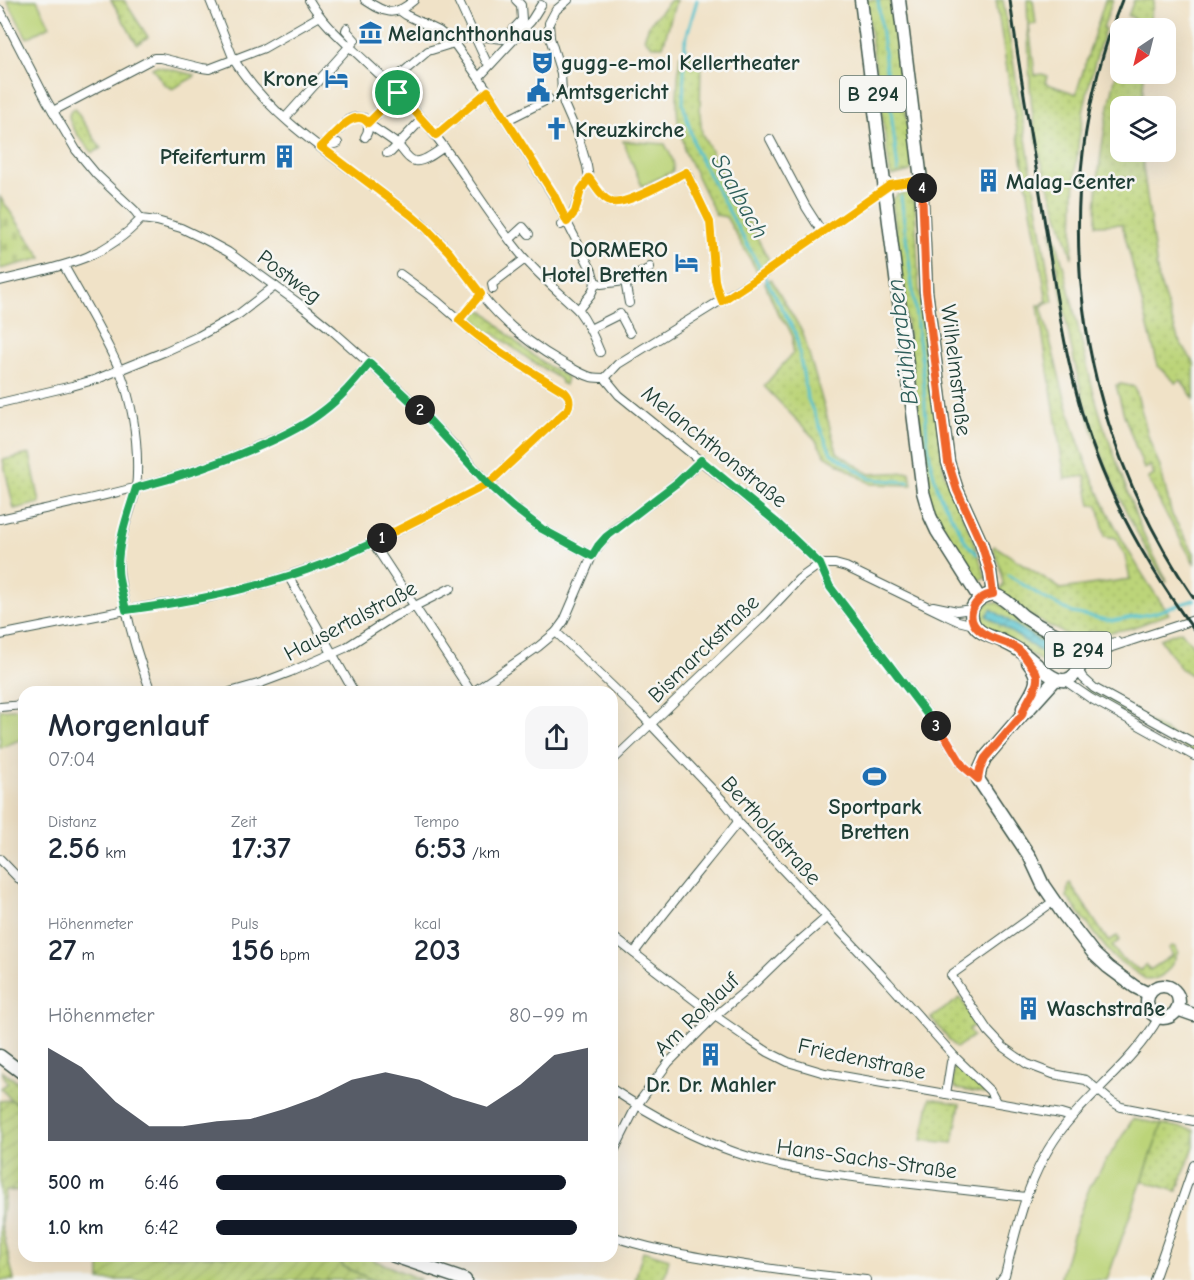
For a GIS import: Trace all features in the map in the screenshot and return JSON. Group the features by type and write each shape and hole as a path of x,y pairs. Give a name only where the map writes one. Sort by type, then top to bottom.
{"main road":[{"name":"B 294","path":"861,0 923,492 933,524 976,604 972,617 974,625 980,632 1020,650 1051,678 1060,680"},
{"name":"Wilhelmstraße","path":"899,0 921,180 926,291 948,462 957,490 981,543 990,572 993,594"},
{"name":"B 294","path":"978,779 985,758 1022,715 1060,680 1072,676 1079,666 1080,655 1076,647 1068,641 1033,622 993,594"},
{"path":"976,604 987,595 993,594"},
{"path":"1020,650 1034,670 1037,680 1035,688 1023,707 1022,715"},
{"name":"Melanchthonstraße","path":"978,779 1030,857 1043,885 1094,954 1135,987 1149,994"},
{"path":"1162,986 1172,989 1177,996 1177,1009 1169,1016 1155,1016 1148,1008 1149,994 1152,990 1162,986"},
{"path":"1177,1009 1194,1015"},
{"path":"0,1056 18,1070"},
{"path":"412,1262 465,1280"}],"street":[{"path":"221,0 211,2 234,60 263,97 321,147 426,228 449,252 481,294 514,329 546,354 591,377 605,378 618,364 768,271 890,185 921,180"},
{"path":"309,0 320,16 398,93 436,135 525,259 578,310 590,329 600,352"},
{"path":"365,0 381,11 392,12 409,5 414,0"},
{"path":"458,0 486,61"},
{"path":"389,84 428,51 475,36 504,39 522,20 521,5 516,0"},
{"path":"568,0 556,10 549,23 550,38 561,73 564,104 578,136 589,178 598,192 615,203 628,201 686,172 710,222 715,280 722,301"},
{"path":"478,77 531,21 541,3 556,10"},
{"path":"0,10 68,139 86,163 141,219 121,238 82,260 0,281"},
{"path":"399,10 457,41 554,195 564,224 592,271 595,282 591,294 578,310"},
{"path":"53,111 154,58 206,69 264,48 320,16"},
{"path":"285,118 355,40 346,30 347,28"},
{"path":"436,135 488,91"},
{"path":"365,137 368,123 398,93"},
{"path":"507,120 549,99"},
{"path":"321,147 350,119 360,116 398,145 413,163 430,158 444,147"},
{"path":"390,154 422,119"},
{"path":"770,139 822,232"},
{"path":"321,147 338,143"},
{"path":"564,224 575,212 581,190 589,178"},
{"name":"Postweg","path":"141,219 181,228 204,239 228,252 275,285 370,363 406,396 488,484 512,506 542,529 592,556"},
{"path":"510,239 523,227 529,234"},
{"path":"492,290 492,284 525,259"},
{"path":"64,266 120,370 129,397 136,455 136,488 123,529 118,567 134,645 150,686"},
{"path":"595,282 601,284 625,281 650,267"},
{"path":"0,634 210,597 289,577 347,555 488,484 567,410 570,399 565,392 481,339 400,274"},
{"path":"625,281 627,294 625,308 630,333"},
{"path":"0,403 72,386 166,351 239,314 275,285"},
{"path":"459,320 481,294"},
{"path":"590,329 625,308"},
{"path":"0,519 112,495 213,465 305,424 335,402 370,363"},
{"name":"Melanchthonstraße","path":"605,378 619,395 776,522 820,564 830,587 948,741 963,766 978,779"},
{"path":"481,686 556,632 564,621 598,546 606,537 678,482 701,460"},
{"path":"373,543 468,686"},
{"path":"820,564 846,567 958,621 974,625"},
{"name":"Bismarckstraße","path":"618,755 764,616 799,579 820,564"},
{"path":"289,577 351,686"},
{"name":"Hausertalstraße","path":"251,686 345,648 393,617 451,588"},
{"path":"926,605 957,611 976,604"},
{"path":"1194,620 1112,647 1079,666 1094,688 1194,743"},
{"name":"Bertholdstraße","path":"556,632 612,686"},
{"path":"1076,647 1133,640"},
{"path":"1060,680 1194,756"},
{"name":"Bertholdstraße","path":"618,691 651,723 726,804 738,822 955,1057 990,1091 996,1102"},
{"path":"0,707 18,706"},
{"path":"634,953 657,921 738,822"},
{"path":"0,859 18,878"},
{"path":"1054,901 951,975 988,1031 1003,1047 1027,1064 1053,1074 1086,1080 1097,1091 1121,1107 1194,1121"},
{"name":"Am Roßlauf","path":"618,1143 637,1105 668,1063 715,1016 827,917"},
{"name":"Friedenstraße","path":"618,941 715,1016 768,1052 788,1062 825,1073 1061,1113 1071,1117"},
{"path":"1003,1277 1032,1178 1042,1160 1071,1117 1150,1033 1159,1017"},
{"path":"946,1094 951,1062 955,1057"},
{"name":"Hans-Sachs-Straße","path":"618,1093 709,1143 739,1154 796,1169 1026,1197"},
{"path":"1154,1280 1194,1165"},
{"path":"618,1238 706,1259 866,1280"}],"green space":[{"path":"7,0 37,0 50,26 27,38"},
{"path":"111,0 124,0 148,37 137,44"},
{"path":"671,0 676,0 663,46 652,46 644,38 650,23"},
{"path":"866,0 890,0 913,165 910,171 892,176 890,173"},
{"path":"996,0 1003,0 1053,302 1044,303 1044,305 1041,306 1066,403 1094,483 1105,506 1141,572 1169,614 1132,628 1111,632 1088,631 1086,642 1081,642 1032,617 1003,594 1000,590 1003,585 1002,574 993,547 995,546 1061,589 1130,579 1125,556 1116,538 1105,536 1098,505 1091,505 1085,476 1065,479 1038,305 1043,305 1043,303 1047,301"},
{"path":"1027,0 1033,0 1036,24 1029,25 1035,75 1047,76 1045,83 1076,94 1105,0 1113,0 1103,28 1105,29 1089,84 1082,122 1076,160 1072,258 1037,143 1030,90"},
{"path":"1134,0 1154,0 1150,18 1128,16"},
{"path":"680,55 701,57 702,134 770,262 757,271 726,217 716,215 684,150 677,110"},
{"path":"156,66 195,75 172,89 164,84 152,68"},
{"path":"1114,84 1143,84 1143,96 1111,96"},
{"path":"1110,100 1110,162 1143,162 1158,277 1178,339 1194,363 1194,399 1181,380 1176,383 1158,366 1122,224 1096,225 1103,141"},
{"path":"74,108 101,148 93,153 72,125 69,115"},
{"path":"623,141 665,144 673,162 672,172 642,186"},
{"path":"905,192 912,197 915,203 919,287 944,473 972,537 986,578 975,581 936,522 928,497 892,200 898,194"},
{"path":"0,197 42,258 0,269"},
{"path":"1051,230 1057,242 1102,421 1137,519 1166,582 1116,490 1089,418 1068,333"},
{"path":"771,279 803,333 837,452 869,474 910,472 912,485 871,484 825,455 815,439 764,386 793,353 793,337 778,314 765,283"},
{"path":"475,309 486,313 524,349 567,377 565,385 560,379 493,333 482,335 469,320 469,316"},
{"path":"1116,385 1135,387 1149,439 1160,467 1172,515 1194,553 1194,563 1148,478 1154,475 1151,466 1144,469 1124,415"},
{"path":"30,454 40,503 14,509 3,460"},
{"path":"990,602 998,603 1070,651 1073,660 1071,667 1065,671 1055,672 1014,642 983,626 979,618 980,612"},
{"path":"1181,631 1194,647 1194,677 1181,669 1160,639"},
{"path":"1087,687 1194,747 1194,753 1083,691"},
{"path":"18,708 18,740 0,748 0,710"},
{"path":"1070,883 1108,941 1117,936 1120,940 1112,946 1120,957 1141,971 1146,964 1150,970 1173,955 1169,948 1175,947 1178,952 1167,971 1158,978 1147,980 1112,956 1067,897"},
{"path":"960,998 977,1023 969,1029 973,1036 956,1048 931,1018"},
{"path":"957,1064 985,1094 955,1087 953,1075 954,1066"},
{"path":"1,1071 18,1082 18,1104 11,1100 1,1088 8,1083"},
{"path":"930,1098 960,1104 953,1143 922,1140"},
{"path":"11,1100 18,1104 18,1190 5,1191 1,1223 14,1280 0,1280 0,1101"},
{"path":"1133,1119 1162,1124 1107,1280 1061,1280 1078,1218 1090,1186"},
{"path":"1162,1124 1194,1130 1194,1146 1177,1191 1142,1181"},
{"path":"643,1251 669,1259 664,1280 635,1280"},
{"path":"100,1262 340,1262 343,1267 373,1280 100,1280"},
{"path":"340,1262 379,1262 421,1280 373,1280 343,1267"}],"water":[{"path":"991,609 1067,659 1062,666 987,616"}],"waterway":[{"name":"Saalbach","path":"697,0 685,42 683,104 696,151 796,334 807,397 831,453 871,479 909,482"},
{"name":"Brühlgraben","path":"878,0 898,171"},
{"name":"Brühlgraben","path":"901,197 923,372 931,464 939,494 967,544 977,554"},
{"name":"Saalbach","path":"1008,575 1073,613 1112,621 1154,613 1194,600"}],"railway":[{"path":"1010,0 1066,350 1086,427 1124,518 1157,575 1194,630"},
{"path":"1122,0 1097,75 1083,152 1078,230 1083,308 1098,385 1121,459 1153,530 1194,598"}],"place":[{"name":"Melanchthonhaus","path":"370,33"},
{"name":"gugg-e-mol Kellertheater","path":"543,62"},
{"name":"Krone","path":"336,78"},
{"name":"Amtsgericht","path":"538,91"},
{"name":"Kreuzkirche","path":"557,129"},
{"name":"Pfeiferturm","path":"284,156"},
{"name":"Malag-Center","path":"988,181"},
{"name":"DORMERO Hotel Bretten","path":"686,262"},
{"name":"Sportpark Bretten","path":"875,777"},
{"name":"Waschstraße","path":"1029,1008"},
{"name":"Dr. Dr. Mahler","path":"711,1055"}],"route":[{"path":"398,93 368,123 360,116 350,119 321,147 411,215 437,238 481,294 459,320 495,349 565,392 570,399 567,410 488,484 347,555 264,584 184,602 126,610 119,578 119,549 136,488 243,454 305,424 335,402 370,363 406,396 488,484 512,506 542,529 592,556 606,537 678,482 701,460 776,522 820,564 830,587 948,741 963,766 978,779 985,758 1022,715 1023,707 1035,688 1037,675 1020,650 980,632 972,620 972,609 977,602 993,594 990,572 981,543 957,490 948,462 926,291 921,180 890,185 722,301 715,280 710,222 686,172 628,201 615,203 598,192 589,178 581,190 575,212 567,222 554,195 488,91 436,135 398,93"}]}
